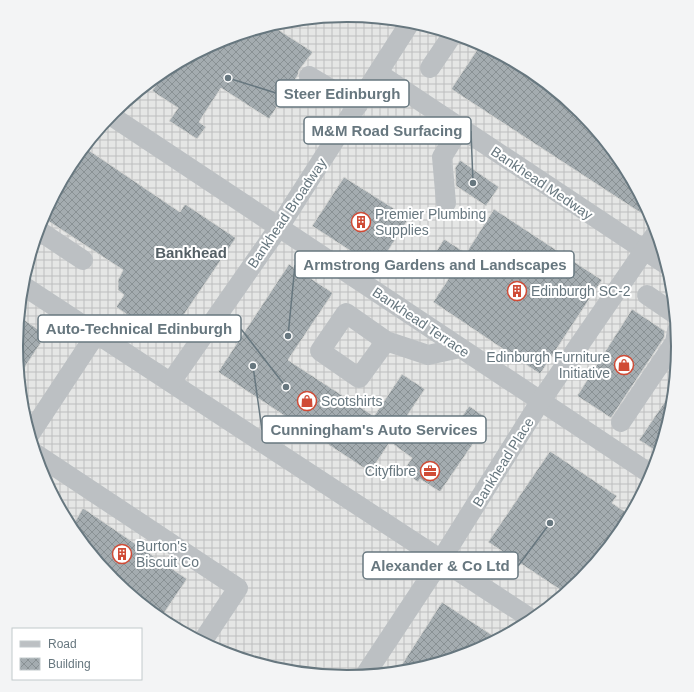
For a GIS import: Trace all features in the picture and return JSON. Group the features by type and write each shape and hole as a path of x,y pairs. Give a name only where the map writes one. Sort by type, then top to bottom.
{"street":[{"name":"Bankhead Broadway","path":"171,382 279,227 358,105 404,27"},
{"path":"430,68 450,39"},
{"name":"Bankhead Medway","path":"378,73 659,260"},
{"path":"309,76 358,105"},
{"name":"Bankhead Terrace","path":"116,119 646,471"},
{"path":"446,203 442,157 460,128"},
{"path":"43,234 83,260"},
{"name":"Bankhead Place","path":"369,669 540,402 653,239"},
{"path":"28,289 526,616"},
{"path":"647,295 669,310"},
{"path":"34,428 96,334"},
{"path":"386,341 428,355 460,348"},
{"path":"621,422 671,348"},
{"path":"44,459 238,588 205,637"}],"shaded area":[{"path":"347,22 410,28 451,39 490,55 509,65 544,89 561,102 591,132 628,184 638,203 654,242 665,283 671,346 670,367 665,409 660,430 654,450 638,489 628,508 604,543 591,560 561,590 509,627 490,637 451,653 410,664 347,670 284,664 243,653 223,645 185,627 167,615 133,590 103,560 78,526 66,508 48,470 40,450 29,409 23,346 29,283 40,242 48,222 66,184 78,166 103,132 133,102 167,77 185,65 223,47 243,39 284,28"}],"building":[{"path":"278,29 313,52 299,70 298,75 269,119 221,88 199,122 206,127 197,139 169,121 178,108 152,91 156,84 167,77 204,55 243,39 263,33"},
{"path":"477,50 509,65 561,102 591,132 628,184 643,214 451,89"},
{"path":"89,150 180,212 185,204 236,238 166,341 116,307 124,295 118,290 118,280 123,270 48,221 66,184"},
{"path":"460,160 499,187 486,206 456,186 455,168"},
{"name":"Premier Plumbing Supplies","path":"344,177 409,218 377,268 312,226"},
{"name":"Edinburgh SC-2","path":"494,209 602,280 540,374 433,302 449,278 428,265 444,239 466,253"},
{"path":"289,264 333,293 288,360 374,416 402,374 425,389 403,422 431,442 435,437 444,443 469,406 484,416 480,421 486,425 440,492 420,479 418,482 403,471 412,458 390,442 370,472 218,372"},
{"name":"Edinburgh Furniture Initiative","path":"632,309 665,331 664,338 611,418 577,396"},
{"path":"24,320 46,335 24,368 23,346"},
{"path":"666,399 654,450 639,440"},
{"path":"550,451 617,496 612,503 625,512 591,560 561,590 488,542"},
{"name":"Burton's Biscuit Co","path":"83,508 187,579 164,613 133,590 103,560 75,521"},
{"path":"442,602 493,636 451,653 401,665"}],"place":[{"name":"Steer Edinburgh","path":"228,78"},
{"name":"M&M Road Surfacing","path":"473,183"},
{"name":"Premier Plumbing Supplies","path":"361,222"},
{"name":"Edinburgh SC-2","path":"517,291"},
{"name":"Armstrong Gardens and Landscapes","path":"288,336"},
{"name":"Edinburgh Furniture Initiative","path":"624,365"},
{"name":"Cunningham's Auto Services","path":"253,366"},
{"name":"Auto-Technical Edinburgh","path":"286,387"},
{"name":"Scotshirts","path":"307,401"},
{"name":"Cityfibre","path":"430,471"},
{"name":"Alexander & Co Ltd","path":"550,523"},
{"name":"Burton's Biscuit Co","path":"122,554"}],"district":[{"name":"Bankhead","path":"191,253"}]}
